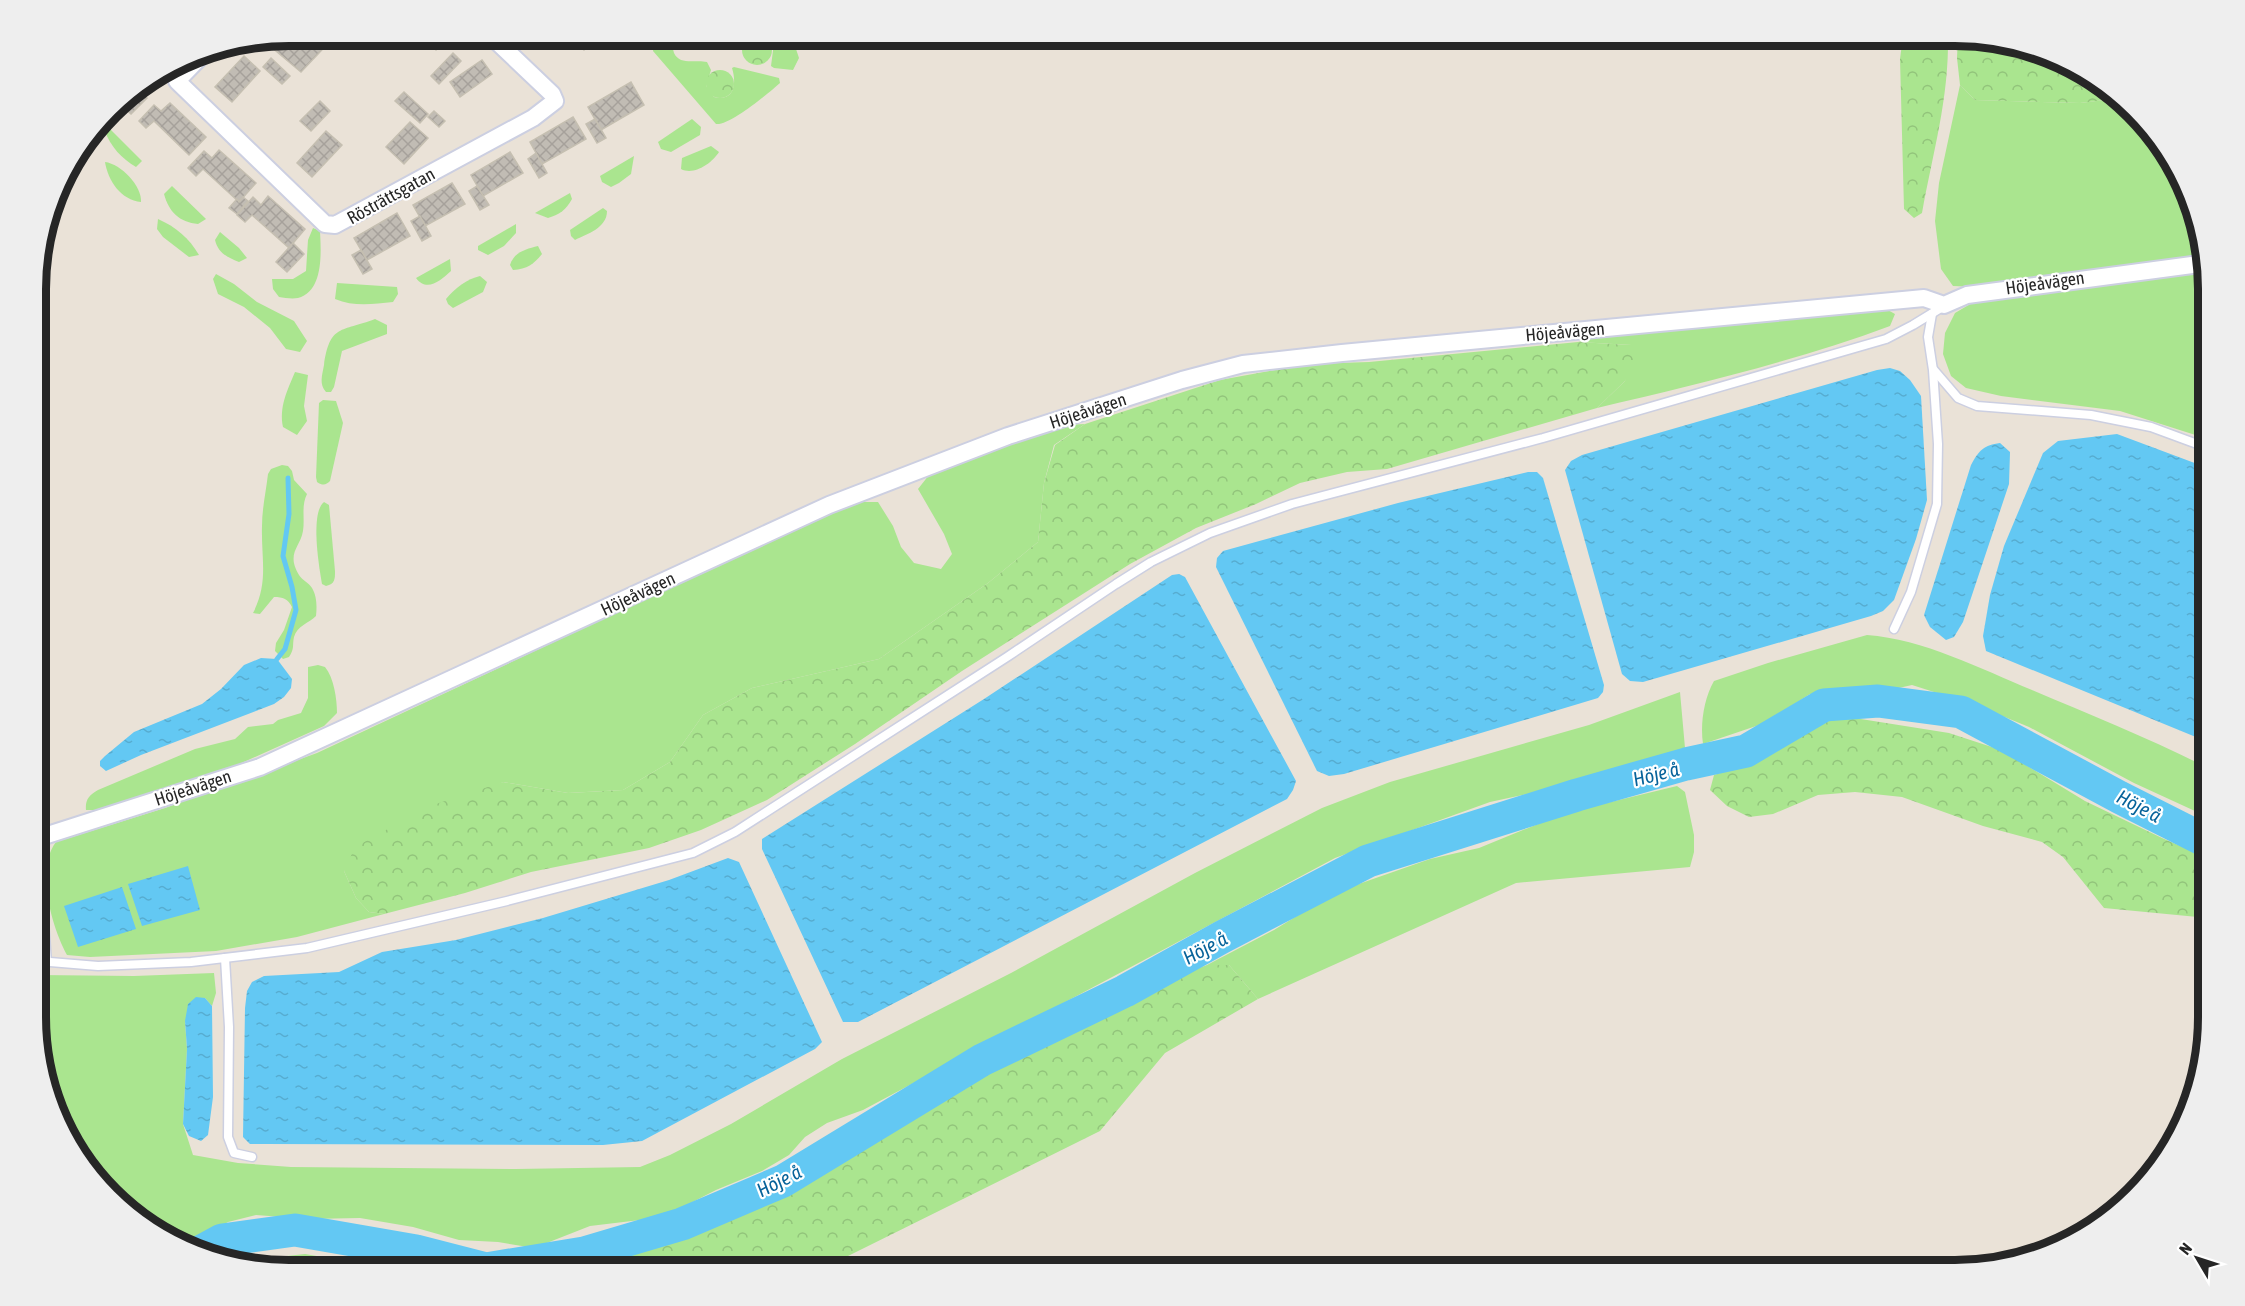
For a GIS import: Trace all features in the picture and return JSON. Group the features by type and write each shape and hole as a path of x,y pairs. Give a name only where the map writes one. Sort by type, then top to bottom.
{"street":[{"name":"Rösträttsgatan","path":"189,68 177,81 325,224 334,225 533,118 551,106 555,101 552,94 502,46"},
{"name":"Höjeåvägen","path":"46,835 260,767 829,505 1008,436 1182,380 1243,364 1342,353 1924,298 1938,310 1967,295 2197,264"}],"lane":[{"path":"1894,629 1911,592 1937,504 1938,444 1933,370 1928,337 1938,310"},
{"path":"46,962 98,966 225,958 308,948 552,890 693,853 735,831 1151,562 1210,533 1292,504 1543,438 1886,339 1938,310"},
{"path":"1933,370 1958,398 1977,406 2091,415 2151,427 2198,444"},
{"path":"225,958 228,987 228,1137 234,1153 252,1157"}],"green space":[{"path":"654,46 673,46 674,53 680,59 707,62 711,70 706,86 714,97 721,98 730,94 734,86 732,68 734,67 779,78 780,83 739,115 716,124 653,51"},
{"path":"743,46 771,46 771,56 763,64 751,64 743,56"},
{"path":"774,46 795,46 799,58 793,70 771,66"},
{"path":"1902,46 1948,46 1940,125 1922,213 1914,218 1904,209 1900,59"},
{"path":"1958,46 2003,51 2034,59 2077,79 2107,100 2080,103 1975,100 1960,85"},
{"path":"720,70 730,74 734,84 730,94 720,98 710,94 706,84 710,74"},
{"path":"1960,85 1975,100 2080,103 2107,100 2138,129 2166,168 2186,211 2196,260 1978,287 1953,286 1941,269 1935,221 1939,183"},
{"path":"692,119 701,127 700,135 671,152 661,149 658,142"},
{"path":"108,128 142,161 136,167 121,156 105,131"},
{"path":"711,146 719,152 707,164 697,170 681,169 682,158"},
{"path":"634,156 631,174 611,187 602,182 600,176"},
{"path":"105,162 124,171 138,189 141,202 127,198 117,188 109,176"},
{"path":"172,186 206,219 198,224 185,221 176,215 164,194"},
{"path":"570,193 572,199 559,213 548,218 535,213"},
{"path":"603,208 607,211 606,217 600,226 575,240 571,236 570,230"},
{"path":"158,219 181,234 199,255 189,257 163,237 157,229"},
{"path":"516,224 516,233 504,246 488,255 478,250 478,246"},
{"path":"313,228 320,231 320,260 313,288 298,298 279,297 273,289 272,279 293,279 306,271 308,240"},
{"path":"220,232 247,258 239,262 221,251 215,240"},
{"path":"538,246 542,254 536,261 526,267 513,270 510,265 517,254"},
{"path":"450,259 451,271 438,281 429,285 416,278"},
{"path":"2198,271 2198,436 2120,411 2001,396 1966,388 1951,376 1943,354 1945,333 1955,313 1972,303 2047,289"},
{"path":"216,274 234,284 257,302 294,321 307,341 300,352 286,349 270,328 244,307 218,294 213,279"},
{"path":"480,276 487,282 483,292 453,308 448,304 446,299 457,288 470,279"},
{"path":"337,283 397,287 398,294 393,302 349,303 335,299"},
{"path":"1886,309 1895,314 1890,326 1854,339 1745,372 1597,408 1625,381 1631,345 1578,342 1609,335"},
{"path":"375,319 387,325 387,334 342,351 334,387 331,392 326,392 322,386 322,376 330,342 334,336 346,328"},
{"path":"1578,342 1631,345 1641,354 1625,381 1597,408 1387,469 1347,472 1300,483 1256,504 1196,528 1130,564 962,671 855,744 767,800 701,830 649,848 531,872 465,893 384,914 369,912 356,898 344,871 355,847 436,804 503,782 568,793 623,790 670,762 703,715 752,688 879,659 988,583 1038,542 1044,483 1055,445 1085,424 1220,380 1308,364 1369,362"},
{"path":"295,372 308,375 304,406 307,421 297,435 283,427 282,420 284,399"},
{"path":"323,400 336,401 343,423 330,481 324,485 317,482 316,477 319,403"},
{"path":"1085,424 1054,445 1044,483 1038,542 988,583 879,659 752,688 703,715 670,762 623,790 568,793 503,782 344,871 356,898 369,912 384,914 297,937 216,951 90,957 67,955 51,914 46,882 50,854 56,842 165,808 317,753 832,512 861,502 878,502 893,526 901,547 914,563 941,569 952,554 944,534 918,489 929,475 954,462 1066,425"},
{"path":"282,465 288,466 294,480 307,494 303,531 295,551 294,561 299,575 311,586 316,598 316,616 298,630 294,637 291,654 283,659 275,651 276,643 284,630 292,607 285,599 274,597 260,614 253,613 263,581 262,520 268,474 271,469"},
{"path":"324,502 329,505 335,571 334,581 326,586 322,584 316,528 317,517"},
{"path":"1867,635 1909,642 1951,656 2198,763 2198,812 2134,783 2029,727 1978,706 1912,685 1885,691 1810,694 1765,723 1703,744 1704,711 1714,681"},
{"path":"318,665 325,667 328,672 333,683 336,701 337,713 324,726 237,765 103,810 86,810 88,798 98,790 195,749 235,739 248,727 273,724 278,720 301,713 308,698 308,667"},
{"path":"1680,692 1685,748 1546,790 1490,802 1335,858 863,1110 827,1123 805,1137 789,1155 762,1171 716,1190 675,1211 640,1220 590,1226 534,1248 498,1242 459,1240 413,1227 360,1218 309,1219 256,1215 228,1222 195,1241 154,1219 141,1209 97,1165 87,1152 65,1110 51,1064 46,1017 46,975 134,976 214,973 216,993 212,1006 205,998 185,1021 187,1049 183,1124 193,1155 238,1163 291,1167 516,1169 640,1167 670,1155 731,1124 842,1059 1011,973 1195,873 1322,808 1390,782 1589,725"},
{"path":"1823,713 1949,733 2001,750 2085,801 2198,854 2198,917 2104,908 2063,857 2042,842 1983,826 1902,797 1855,792 1818,795 1773,814 1749,817 1727,806 1710,790 1714,775 1766,755"},
{"path":"1677,786 1685,792 1694,835 1694,852 1690,867 1516,883 1258,999 1229,965 1207,965 1274,930 1336,892 1430,859 1479,848 1565,813"},
{"path":"1207,965 1229,965 1258,999 1165,1053 1100,1131 848,1256 835,1260 598,1260 776,1200 952,1091 1147,988"},
{"path":"305,1254 340,1260 289,1260 266,1258"}],"water":[{"path":"1890,368 1900,371 1910,380 1921,396 1927,500 1894,600 1883,611 1871,616 1643,682 1630,681 1622,674 1565,470 1571,461 1582,455"},
{"path":"2117,434 2198,464 2198,738 1986,651 1983,636 1990,595 2004,546 2043,453 2058,441"},
{"path":"2000,443 2010,452 2009,484 1963,622 1954,637 1946,640 1930,627 1924,615 1971,465 1982,449"},
{"path":"1528,472 1537,472 1543,478 1604,685 1603,692 1598,698 1344,774 1329,776 1317,771 1216,567 1217,558 1223,551 1398,503"},
{"path":"1179,574 1185,577 1296,781 1287,799 858,1022 843,1022 762,849 762,839 984,699 1172,575"},
{"path":"261,658 277,659 292,679 291,688 274,704 141,755 106,771 100,766 100,761 105,756 134,732 202,704 221,689 244,665"},
{"path":"728,858 739,862 822,1042 815,1049 642,1141 603,1145 250,1144 243,1137 245,1008 247,991 252,982 264,976 339,972 382,952 456,940 543,918 669,880"},
{"path":"188,866 200,910 142,926 128,884"},
{"path":"122,887 136,929 78,947 64,906"},
{"path":"196,997 205,998 212,1006 213,1097 208,1135 201,1141 189,1136 183,1124 187,1049 185,1021 188,1004"}],"building":[{"path":"326,46 301,72 271,47"},
{"path":"453,53 461,61 439,84 431,76"},
{"path":"244,56 260,71 232,102 215,87"},
{"path":"271,58 290,76 282,84 263,67"},
{"path":"482,60 492,74 460,97 450,82"},
{"path":"631,82 644,105 601,130 588,107"},
{"path":"404,92 428,114 420,123 395,101"},
{"path":"144,95 147,98 131,114 126,110"},
{"path":"320,101 330,111 311,131 300,121"},
{"path":"170,103 206,137 189,155 154,121 146,128 139,121 154,105 161,111"},
{"path":"434,111 445,121 439,127 428,117"},
{"path":"573,117 586,139 542,164 530,142"},
{"path":"595,119 606,138 597,143 586,124"},
{"path":"410,122 428,138 404,164 386,147"},
{"path":"326,131 342,145 312,177 297,163"},
{"path":"219,150 256,183 239,202 203,169 196,176 188,168 204,151 212,158"},
{"path":"510,152 523,173 483,196 471,175"},
{"path":"536,153 547,173 539,178 528,159"},
{"path":"452,183 465,204 425,226 413,205"},
{"path":"477,186 489,205 480,210 469,191"},
{"path":"268,196 305,229 289,248 252,215 245,222 237,215 253,197 261,205"},
{"path":"243,197 248,201 237,214 229,208 237,199 239,202"},
{"path":"397,213 410,236 367,260 354,238"},
{"path":"420,216 431,236 422,241 411,221"},
{"path":"293,243 304,254 287,272 276,262"},
{"path":"361,250 372,269 363,274 352,255"}],"waterway":[{"path":"277,659 285,649 296,610 283,556 289,514 288,478"},
{"name":"Höje å","path":"541,1260 584,1253 682,1224 783,1181 982,1060 1125,991 1222,937 1368,861 1577,795 1686,764 1746,751 1824,705 1878,701 1961,712 2198,837"},
{"name":"Höje å","path":"210,1247 222,1240 295,1230 416,1251 451,1260"}]}
